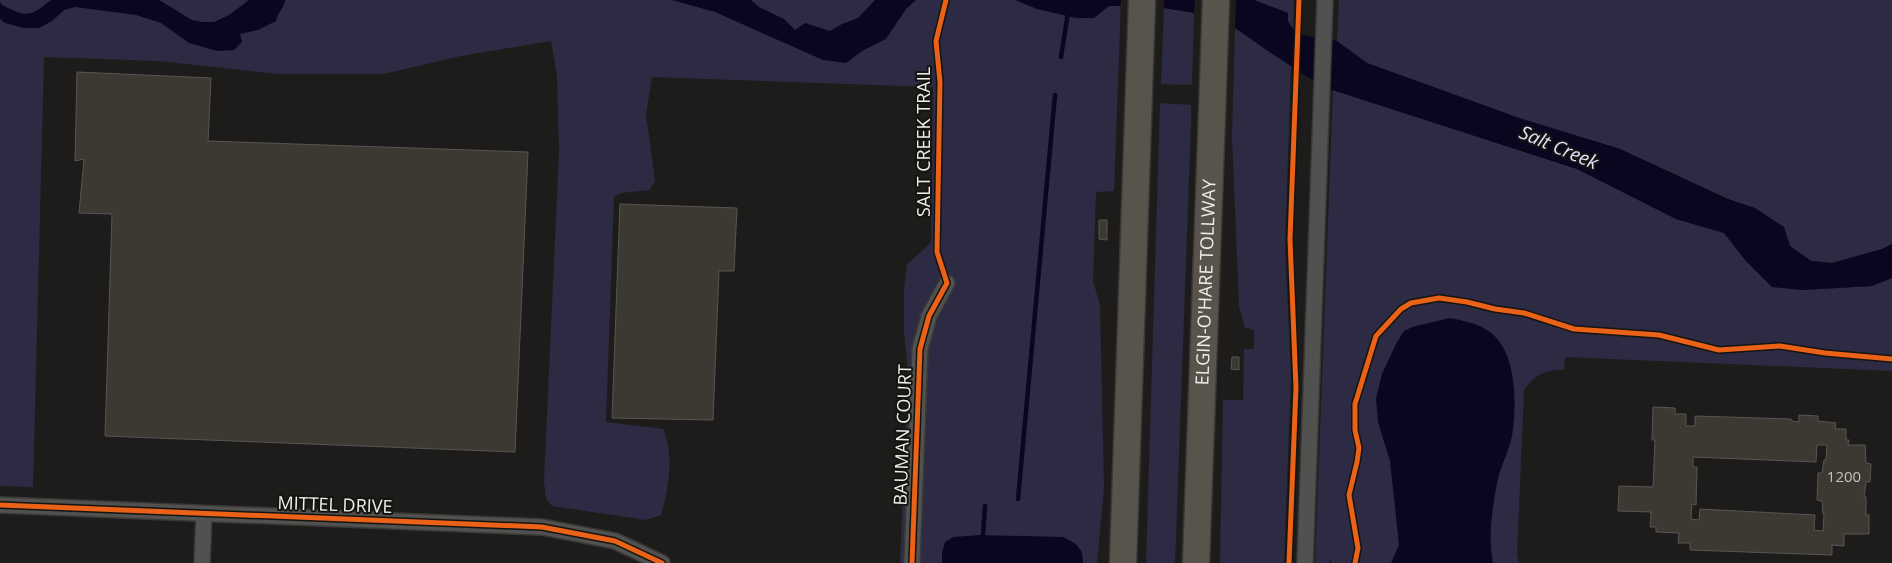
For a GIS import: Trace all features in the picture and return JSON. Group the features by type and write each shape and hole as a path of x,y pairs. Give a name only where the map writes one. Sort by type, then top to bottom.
{"highway":[{"path":"1123,563 1142,0"},
{"name":"ELGIN-O'HARE TOLLWAY","path":"1196,563 1216,0"}],"street":[{"path":"1305,563 1326,0"},
{"name":"BAUMAN COURT","path":"912,563 920,349 929,316 946,283"},
{"name":"MITTEL DRIVE","path":"0,505 542,527 615,541 662,563"},
{"path":"202,563 204,514"}],"shaded area":[{"path":"0,0 1121,0 1114,191 1096,192 1093,281 1100,305 1104,488 1097,563 900,563 908,370 904,332 904,289 907,264 931,243 933,87 652,77 646,114 655,181 649,190 621,193 614,197 606,422 663,429 669,450 668,483 664,505 661,515 646,520 552,506 546,499 544,481 559,152 557,76 551,41 461,56 383,74 278,74 158,61 44,57 33,487 0,486"},
{"path":"1254,0 1294,0 1293,29 1288,21 1288,13"},
{"path":"1339,0 1892,0 1892,244 1882,249 1832,263 1811,261 1790,246 1783,227 1755,208 1728,199 1620,149 1522,119 1367,63 1337,41"},
{"path":"1164,8 1194,13 1192,85 1161,84"},
{"path":"1235,28 1291,66 1285,247 1291,375 1284,563 1220,563 1223,400 1243,400 1244,349 1254,349 1254,330 1245,328 1239,306 1232,137"},
{"path":"1333,90 1577,169 1676,219 1724,233 1746,261 1772,287 1803,290 1872,286 1892,278 1892,371 1565,357 1564,370 1541,374 1532,380 1524,390 1517,555 1519,563 1331,563 1330,557 1329,563 1315,563"},
{"path":"1160,103 1191,105 1175,563 1146,563"}],"water":[{"path":"51,0 159,0 192,20 214,22 229,15 249,0 285,0 276,21 258,30 240,34 242,42 234,50 217,51 189,43 161,23 136,15 75,7 64,10 52,21 39,28 24,28 5,23 0,19 0,2 2,5 17,12 28,14 38,10"},
{"path":"672,0 751,0 759,7 784,19 795,30 805,23 830,31 858,18 875,0 916,0 906,9 886,39 862,51 846,63 823,60 715,12"},
{"name":"Salt Creek","path":"1015,0 1254,0 1288,13 1288,21 1293,29 1303,35 1337,41 1367,63 1522,119 1620,149 1728,199 1755,208 1784,227 1790,246 1811,261 1832,263 1882,249 1892,244 1892,278 1872,286 1803,290 1772,287 1746,261 1724,233 1676,219 1577,169 1323,87 1228,23 1194,13 1164,8 1120,6 1109,6 1094,18 1076,18 1037,9"},
{"path":"1450,318 1476,324 1490,332 1506,352 1513,380 1514,423 1512,436 1498,477 1492,513 1491,543 1493,563 1391,563 1399,545 1390,461 1378,422 1376,398 1382,374 1404,331 1412,327"},
{"path":"980,535 1063,537 1076,544 1082,552 1083,563 942,563 945,542 953,537"}],"pier":[{"path":"1121,0 1164,0 1164,10 1120,9"},
{"path":"1195,0 1236,0 1235,31 1227,25 1194,16"}],"building":[{"path":"77,72 211,78 208,141 528,152 515,452 105,436 112,214 79,213 84,159 75,161"},
{"path":"620,204 737,208 734,271 719,271 713,420 612,418"},
{"path":"1099,220 1107,220 1107,240 1099,239"},
{"path":"1232,357 1239,357 1239,370 1231,369"},
{"path":"1653,407 1675,408 1675,414 1686,414 1686,426 1695,426 1695,416 1791,419 1792,421 1799,422 1799,415 1818,416 1818,421 1836,423 1835,429 1846,429 1846,440 1849,440 1848,445 1865,445 1866,463 1871,464 1870,482 1866,482 1864,497 1866,497 1866,515 1869,515 1869,534 1844,534 1844,546 1832,545 1832,555 1690,550 1690,543 1678,543 1679,533 1656,532 1656,527 1650,527 1651,512 1618,511 1619,486 1653,487 1655,440 1652,440","holes":["1817,445 1827,445 1826,460 1824,460 1822,473 1818,473 1817,500 1822,501 1824,514 1823,531 1814,530 1815,515 1700,509 1699,520 1691,519 1692,504 1696,505 1697,467 1693,467 1693,457 1816,462"]}],"waterway":[{"path":"1061,57 1068,12"},
{"path":"1018,499 1055,95"},
{"path":"983,535 985,506"}],"cycle path":[{"name":"SALT CREEK TRAIL","path":"912,563 920,349 929,316 947,283 937,252 940,82 936,41 946,0"},
{"path":"1289,563 1296,388 1290,239 1299,0"},
{"path":"1355,563 1358,548 1349,495 1359,448 1355,430 1355,404 1376,336 1401,309 1411,303 1439,298 1467,302 1495,309 1524,313 1574,329 1659,335 1719,350 1780,346 1825,353 1892,359"},
{"path":"0,505 542,527 615,541 662,563"}]}
